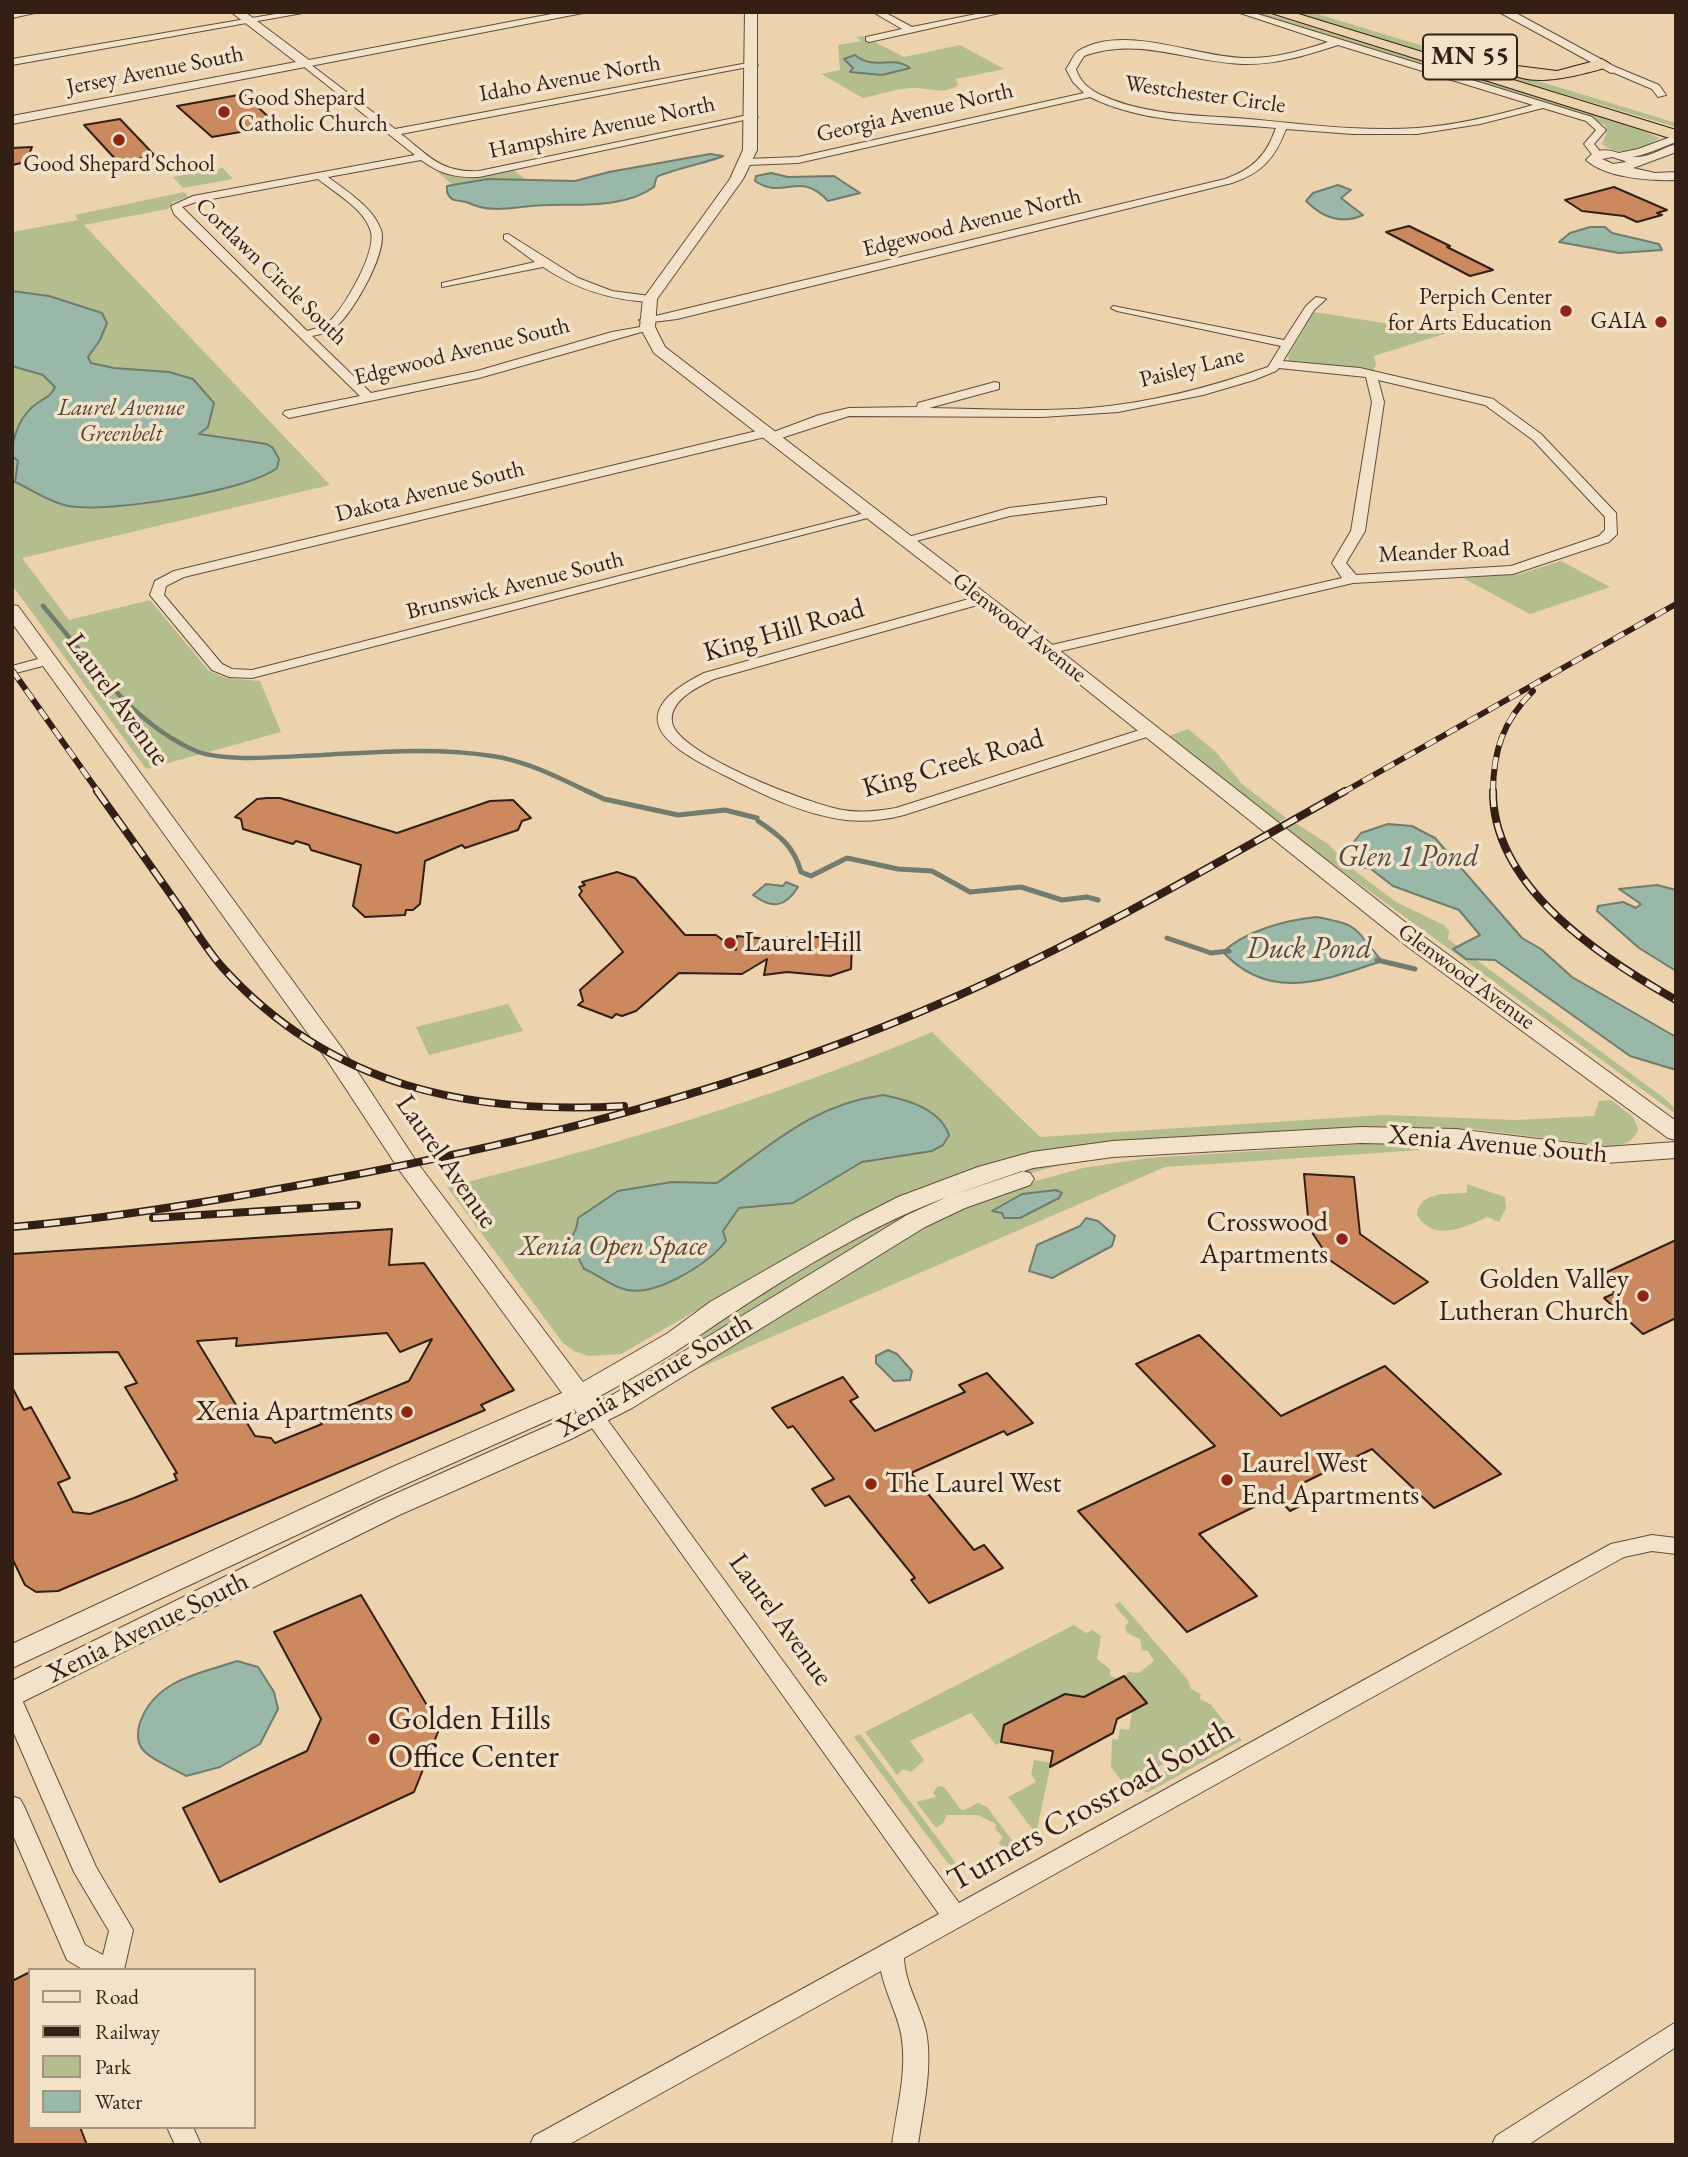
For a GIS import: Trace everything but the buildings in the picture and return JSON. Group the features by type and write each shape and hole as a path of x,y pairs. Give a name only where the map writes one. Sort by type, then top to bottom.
{"highway":[{"name":"MN 55","path":"1275,12 1676,136"},
{"name":"MN 55","path":"1319,12 1676,120"},
{"path":"1512,70 1557,76 1609,67"},
{"path":"1590,86 1587,79 1590,76 1609,67"},
{"path":"1604,96 1620,103"}],"street":[{"path":"12,15 34,12"},
{"path":"237,12 424,156"},
{"path":"12,62 304,12"},
{"name":"Jersey Avenue South","path":"12,120 582,12"},
{"path":"645,325 650,299 746,162 752,141 753,117 751,12"},
{"path":"877,12 910,30"},
{"path":"869,38 1000,12"},
{"path":"1241,12 1597,123 1601,130 1589,144 1598,155"},
{"path":"1505,12 1609,67 1656,87 1661,95"},
{"name":"Westchester Circle","path":"1337,42 1295,56 1258,61 1223,59 1142,44 1096,48 1076,56 1072,66 1076,81 1091,94 1121,105 1157,113 1282,125 1371,132 1419,131 1464,125 1542,105"},
{"name":"Idaho Avenue North","path":"394,132 753,65"},
{"name":"Georgia Avenue North","path":"746,162 798,160 1091,94"},
{"name":"Hampshire Avenue North","path":"424,156 441,170 459,175 479,174 753,117"},
{"name":"Edgewood Avenue North","path":"645,325 1228,181 1259,169 1267,161 1282,125"},
{"path":"1676,136 1640,152 1598,155 1593,158 1595,163 1612,168 1655,177 1676,176"},
{"path":"1594,139 1646,171 1676,176"},
{"path":"1612,168 1676,148"},
{"path":"319,176 424,156"},
{"path":"305,335 335,321 372,260 377,245 376,232 369,220 319,176"},
{"name":"Cortlawn Circle South","path":"319,176 193,199 176,206 178,212 369,398"},
{"path":"508,237 543,264 597,292 629,299 650,299"},
{"path":"446,285 543,264"},
{"path":"1288,344 1310,308 1320,299"},
{"name":"Paisley Lane","path":"768,435 837,414 1087,412 1219,386 1266,371 1278,364 1288,344 1117,308"},
{"name":"Edgewood Avenue South","path":"289,414 479,374 645,325"},
{"name":"Glenwood Avenue","path":"645,325 669,359 984,599 1407,934 1676,1133"},
{"name":"Meander Road","path":"1048,650 1353,579 1513,570 1604,538 1612,531 1614,522 1536,436 1502,409 1464,394 1371,374 1278,364"},
{"path":"1353,579 1339,566 1358,531 1378,402 1371,374"},
{"name":"Paisley Lane","path":"918,412 929,403 995,386"},
{"name":"Dakota Avenue South","path":"184,629 157,595 160,584 179,575 768,435"},
{"path":"905,540 999,514 1101,501"},
{"name":"Brunswick Avenue South","path":"184,629 223,671 243,674 263,672 873,515"},
{"name":"King Hill Road","path":"694,755 678,746 664,724 664,712 670,701 695,683 984,599"},
{"name":"Laurel Avenue","path":"12,610 336,1056 416,1176 587,1406 956,1917"},
{"path":"12,670 49,660"},
{"name":"King Creek Road","path":"694,755 819,811 849,818 881,817 1151,732"},
{"name":"Xenia Avenue South","path":"12,1657 400,1475 587,1406 623,1401 868,1248 956,1202 1000,1185 1112,1158 1236,1142 1388,1134 1456,1137 1605,1156 1676,1150"},
{"name":"Xenia Avenue South","path":"12,1695 387,1509 587,1406"},
{"name":"Turners Crossroad South","path":"543,2145 1619,1550 1652,1543 1676,1546"},
{"path":"12,1702 86,1872 121,1930 112,1968"},
{"path":"12,1805 76,1952 103,1968"},
{"path":"892,1954 895,1981 913,2033 914,2060 905,2145"},
{"path":"1505,2145 1676,2033"},
{"path":"181,2129 188,2145"}],"green space":[{"path":"1247,12 1261,12 1298,23 1638,128 1659,138 1638,149 1616,151 1602,144 1607,132 1606,126 1588,115"},
{"path":"1283,12 1311,12 1676,123 1676,127"},
{"path":"863,36 904,57 960,45 1004,69 956,79 958,85 947,90 908,88 863,98 821,74 840,70 838,45 861,41 856,37"},
{"path":"223,168 233,179 183,188 173,177"},
{"path":"512,169 529,182 488,179 453,185 436,171 462,177"},
{"name":"Laurel Avenue Greenbelt","path":"184,192 188,197 173,202 168,209 84,225 330,485 22,558 69,620 150,600 209,671 226,678 260,681 281,732 146,769 12,585 12,232 78,220 75,215"},
{"path":"1314,312 1447,333 1374,356 1376,365 1373,371 1289,362 1288,356"},
{"path":"1561,561 1610,587 1530,614 1463,578 1520,574"},
{"path":"1188,729 1216,752 1242,784 1286,818 1276,823 1169,736"},
{"path":"1295,823 1328,844 1355,871 1396,902 1444,925 1449,931 1448,939 1664,1098 1676,1109 1676,1114 1284,829"},
{"path":"508,1004 523,1031 429,1055 416,1027"},
{"name":"Xenia Open Space","path":"932,1032 1040,1137 1384,1115 1516,1120 1594,1116 1599,1101 1611,1100 1633,1117 1638,1129 1630,1140 1609,1146 1473,1129 1388,1126 1038,1154 772,1273 692,1313 621,1354 589,1356 574,1351 563,1343 447,1187 571,1155 692,1119 813,1078"},
{"name":"Xenia Open Space","path":"1380,1143 1422,1150 1165,1167 667,1382 896,1238 1000,1191 1083,1168 1148,1158"},
{"name":"Xenia Open Space","path":"1078,1160 991,1184 627,1388 625,1386 689,1348 720,1318 859,1234 1002,1173"},
{"path":"1467,1184 1505,1197 1506,1208 1499,1222 1488,1217 1460,1228 1441,1231 1424,1224 1417,1215 1419,1207 1429,1198 1443,1194 1467,1193"},
{"path":"1120,1602 1188,1680 1191,1689 1201,1694 1200,1699 1210,1704 1230,1728 1129,1783 1123,1783 1111,1767 1112,1739 1118,1740 1120,1729 1129,1730 1132,1711 1146,1703 1124,1676 1129,1672 1139,1673 1154,1661 1148,1651 1142,1650 1140,1639 1127,1633 1125,1626 1129,1622 1114,1605"},
{"path":"1074,1625 1086,1633 1092,1630 1101,1636 1097,1659 1110,1669 1110,1675 1118,1679 1084,1697 1065,1694 1005,1725 1001,1742 996,1745 971,1713 910,1741 924,1760 911,1772 903,1769 897,1775 865,1732"},
{"path":"1234,1732 1242,1740 1149,1792 1137,1791 1138,1786"},
{"path":"860,1734 958,1866 961,1874 946,1861 854,1737"},
{"path":"1034,1760 1051,1763 1036,1834 1008,1797 1036,1782 1031,1774"},
{"path":"938,1786 944,1787 962,1811 978,1803 987,1807 1014,1843 1007,1850 998,1843 1003,1838 995,1828 996,1824 978,1815 947,1815 943,1823 936,1828 916,1802 936,1797 933,1793"}],"water":[{"path":"855,55 870,62 896,62 910,68 882,75 850,72 853,68 844,59"},
{"path":"710,154 723,156 660,175 656,178 654,187 630,199 616,202 488,208 454,200 447,192 447,186 488,179 575,181 609,172"},
{"path":"771,173 788,177 834,176 860,193 828,201 808,187 775,188 755,181 756,176"},
{"path":"1338,185 1351,190 1341,198 1363,215 1347,219 1332,218 1306,201 1313,193"},
{"path":"1590,227 1605,227 1612,233 1659,244 1662,250 1619,253 1559,242 1570,233"},
{"path":"12,291 49,296 102,313 107,323 100,340 88,357 91,363 114,368 169,372 193,379 214,403 208,427 199,434 267,444 273,448 279,459 277,468 261,477 208,492 176,499 113,506 68,506 47,499 15,482 18,461 12,456 12,448 16,433 27,412 50,395 55,387 43,375 12,366"},
{"name":"Glen 1 Pond","path":"1388,824 1412,826 1435,838 1522,938 1541,949 1572,977 1676,1037 1676,1070 1630,1056 1495,960 1466,959 1453,949 1480,935 1459,910 1393,886 1371,869 1359,866 1353,843 1361,833"},
{"path":"786,882 798,887 788,899 778,904 766,903 753,895 766,884 783,886"},
{"path":"1657,885 1676,890 1676,971 1639,948 1597,911 1598,906 1623,902 1636,908 1641,904 1619,889"},
{"name":"Duck Pond","path":"1316,917 1342,923 1355,930 1382,961 1319,980 1279,982 1260,978 1241,968 1223,952 1254,932"},
{"path":"883,1095 912,1103 931,1112 945,1126 949,1135 943,1145 932,1151 862,1162 793,1203 739,1208 723,1231 726,1241 718,1250 695,1268 667,1283 639,1291 621,1288 584,1269 574,1249 559,1247 573,1235 578,1218 618,1191 672,1182 717,1183 794,1128 814,1117 835,1107"},
{"path":"1056,1190 1062,1193 1059,1198 1020,1218 1004,1218 1002,1213 992,1211 1022,1194"},
{"path":"1086,1218 1098,1221 1115,1236 1112,1246 1052,1278 1029,1271 1037,1245 1080,1226"},
{"path":"888,1350 897,1354 912,1371 910,1380 894,1381 876,1363 876,1356"},
{"path":"237,1661 258,1667 274,1692 278,1709 260,1744 220,1767 186,1776 159,1762 141,1748 138,1736 141,1720 158,1695 181,1680"}],"waterway":[{"path":"43,606 131,707 173,739 196,751 240,758 407,751 471,753 518,762 591,793"},
{"path":"587,791 604,799 678,815 725,810 757,818"},
{"path":"758,821 785,842 801,872 811,876 847,858 898,869 932,871 970,892 1021,887 1062,900 1087,897 1098,900"},
{"path":"1167,938 1211,953 1229,951"},
{"path":"1377,960 1415,969"}],"railway":[{"path":"1342,793 1676,604"},
{"path":"12,670 99,793"},
{"path":"1493,791 1495,764 1502,737 1514,714 1533,691"},
{"path":"97,791 223,968 265,1008 310,1041 357,1066 406,1085 458,1098 567,1108 624,1106"},
{"path":"12,1227 167,1208 403,1165 564,1129 723,1084 878,1029 1005,974 1153,898 1345,791"},
{"path":"1493,791 1498,826 1511,858 1531,888 1556,916 1585,941 1676,1000"},
{"path":"153,1218 357,1205"}],"place":[{"name":"Good Shepard Catholic Church","path":"224,112"},
{"name":"Good Shepard School","path":"119,140"},
{"name":"Perpich Center for Arts Education","path":"1566,311"},
{"name":"GAIA","path":"1661,322"},
{"name":"Laurel Hill","path":"730,943"},
{"name":"Crosswood Apartments","path":"1342,1239"},
{"name":"Golden Valley Lutheran Church","path":"1643,1296"},
{"name":"Xenia Apartments","path":"407,1412"},
{"name":"Laurel West End Apartments","path":"1227,1480"},
{"name":"The Laurel West","path":"871,1484"},
{"name":"Golden Hills Office Center","path":"374,1739"}]}
